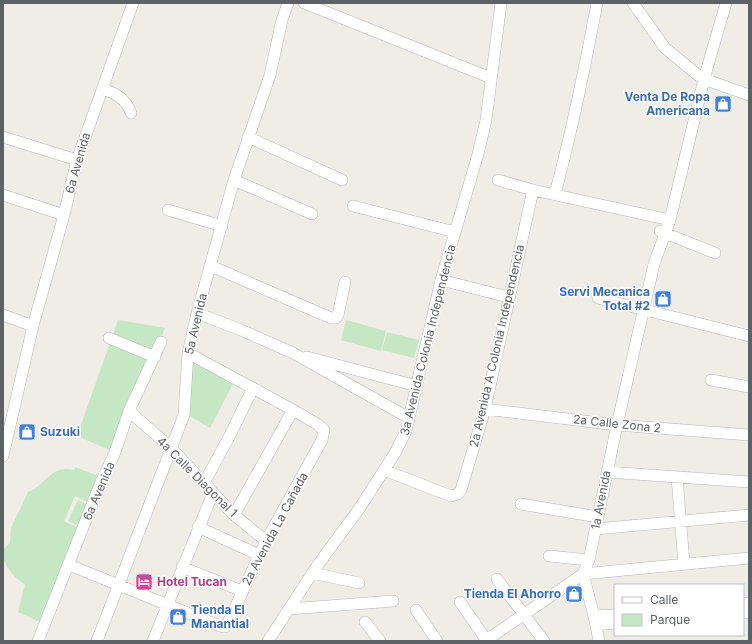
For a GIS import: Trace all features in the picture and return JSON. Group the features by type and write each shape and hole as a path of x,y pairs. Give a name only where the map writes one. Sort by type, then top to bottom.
{"street":[{"name":"6a Avenida","path":"4,450 33,326 64,215 76,160 133,3"},
{"name":"5a Avenida","path":"97,641 184,415 188,353 197,314 234,180 270,75 282,20 288,3"},
{"path":"304,3 331,8 491,78"},
{"name":"3a Avenida Colonia Independencia","path":"268,641 312,573 359,509 402,441 417,386 441,280 478,154 486,120 502,3"},
{"path":"555,194 582,82 597,3"},
{"path":"633,3 666,48 702,78 749,95"},
{"path":"702,78 720,3"},
{"path":"702,78 726,3"},
{"name":"1a Avenida","path":"583,574 596,529 643,309 702,78"},
{"path":"102,89 122,98 131,113"},
{"path":"3,137 76,160"},
{"path":"248,137 342,180"},
{"path":"234,180 312,214"},
{"path":"498,180 533,190 667,219"},
{"name":"2a Avenida A Colonia Independencia","path":"384,470 451,496 458,494 461,490 485,409 508,297 533,190"},
{"path":"3,195 64,215"},
{"path":"353,206 455,232"},
{"path":"168,210 222,226"},
{"path":"663,232 715,253"},
{"path":"211,266 331,318 336,318 338,314 345,282"},
{"path":"441,280 508,297"},
{"path":"598,298 749,336"},
{"path":"197,314 247,333 293,353 409,418"},
{"path":"3,315 33,326"},
{"path":"108,338 155,357"},
{"name":"6a Avenida","path":"38,641 101,482 114,454 129,411 161,342"},
{"path":"188,353 293,410 234,515"},
{"path":"293,353 417,386"},
{"path":"711,380 749,387"},
{"path":"204,483 253,388"},
{"name":"2a Calle Zona 2","path":"485,409 617,425 749,435"},
{"name":"2a Avenida La Cañada","path":"168,605 225,627 266,541 322,440 324,430 317,424 293,410"},
{"name":"4a Calle Diagonal 1","path":"129,411 171,448 234,515 266,541"},
{"path":"607,472 749,482"},
{"path":"676,477 684,564"},
{"path":"153,641 213,493"},
{"path":"521,504 598,517"},
{"path":"596,529 680,520 749,515"},
{"path":"198,527 259,555"},
{"path":"550,556 588,560"},
{"path":"460,602 486,641 583,574 749,558"},
{"path":"69,565 168,605"},
{"path":"182,567 242,591"},
{"path":"312,573 359,583"},
{"path":"583,574 599,641"},
{"path":"496,579 544,641"},
{"path":"289,609 393,601"},
{"path":"416,610 437,641"},
{"path":"595,621 614,614"},
{"path":"595,621 614,623"},
{"path":"365,622 380,641"}],"green space":[{"path":"118,320 165,328 117,453 77,436"},
{"path":"346,320 386,331 381,351 341,340"},
{"path":"387,332 419,340 414,358 382,350"},
{"path":"189,355 235,380 210,428 186,414"},
{"path":"75,467 106,479 95,506 75,496 64,521 79,528 71,542 40,622 18,612 25,585 15,577 4,562 3,549 10,543 11,528 28,492 59,470 74,470"},
{"path":"78,500 90,505 81,527 68,521"}],"place":[{"name":"Venta De Ropa Americana","path":"723,104"},
{"name":"Servi Mecanica Total #2","path":"663,299"},
{"name":"Suzuki","path":"27,432"},
{"name":"Hotel Tucan","path":"144,582"},
{"name":"Tienda El Ahorro","path":"574,594"},
{"name":"Tienda El Manantial","path":"178,617"}]}
